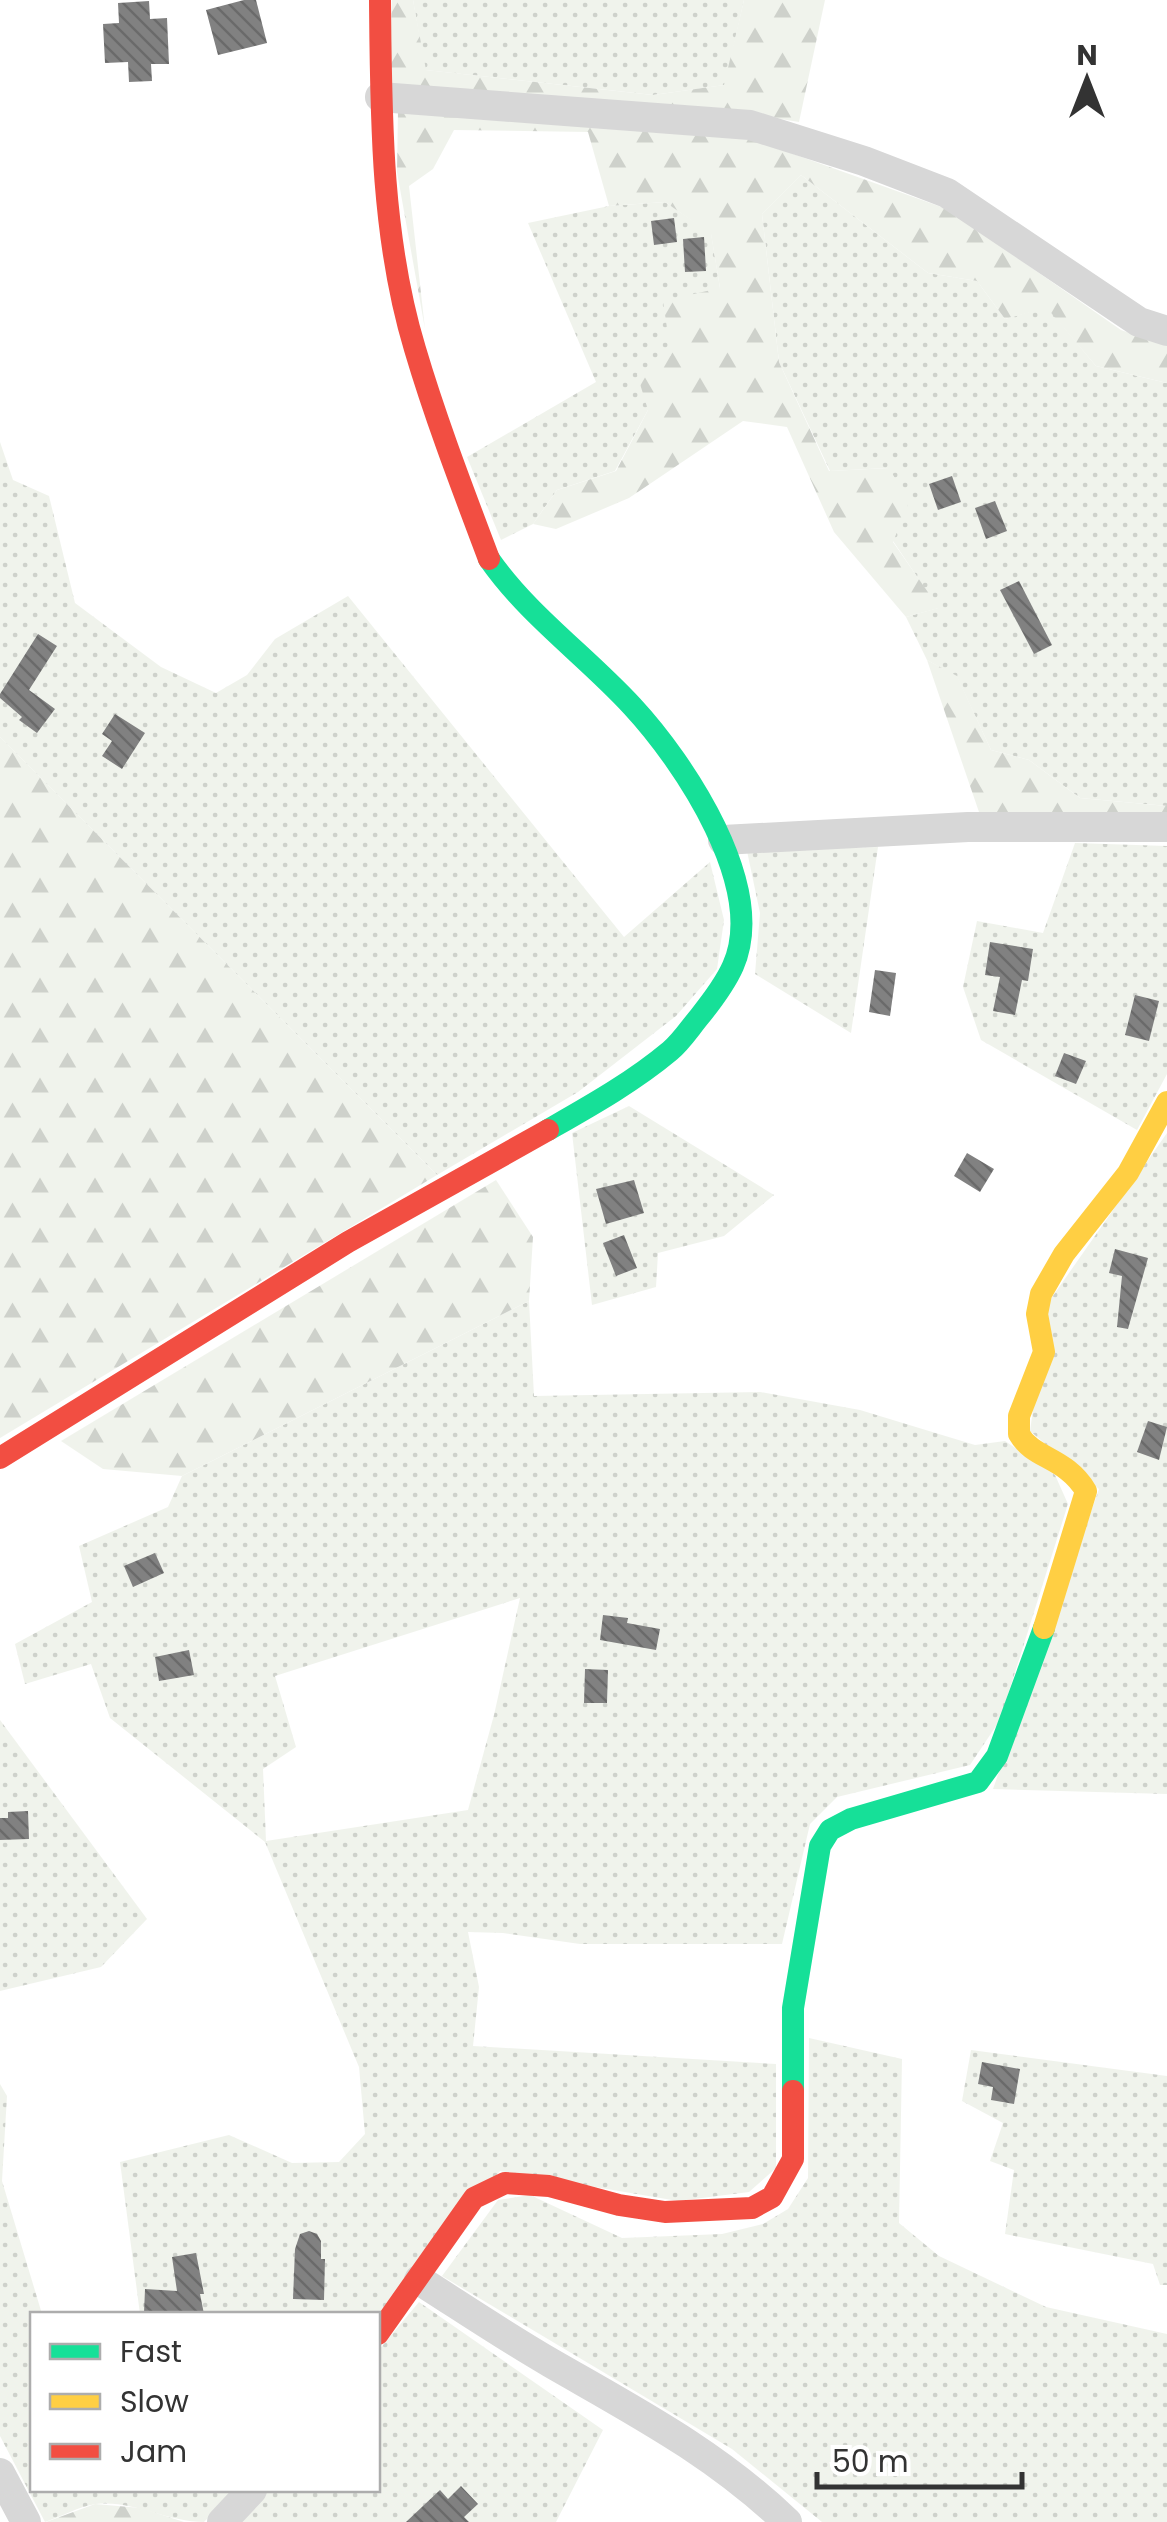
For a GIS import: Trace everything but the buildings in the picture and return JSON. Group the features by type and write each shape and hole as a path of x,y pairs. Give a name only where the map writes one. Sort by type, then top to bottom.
{"street":[{"path":"0,1458 348,1242 472,1176 601,1100 673,1048 713,1000 736,963 738,893 723,840 692,783 633,707 558,637 490,561 414,347 393,245 380,96 380,0"},
{"path":"380,96 750,126 864,161 947,193 1139,322 1167,331"},
{"path":"723,840 968,827 1167,827"},
{"path":"380,2331 420,2280 474,2198 505,2184 548,2186 666,2212 752,2208 772,2198 782,2184 793,2160 793,2008 820,1846 830,1830 851,1819 978,1782 997,1756 1036,1656 1086,1491 1065,1463 1027,1447 1020,1437 1020,1416 1044,1358 1036,1309 1061,1257 1132,1168 1167,1102"},
{"path":"420,2280 547,2361 665,2427 747,2484 787,2522"},
{"path":"0,2473 26,2522"},
{"path":"222,2522 250,2492"}],"green space":[{"path":"392,0 413,0 426,70 653,95 724,85 744,0 825,0 799,122 711,108 389,85"},
{"path":"413,0 744,0 725,85 653,95 425,70"},
{"path":"398,111 749,138 947,209 1121,330 1167,346 1167,383 1096,366 1047,308 1005,319 977,281 928,273 801,175 762,214 779,362 829,471 889,468 909,502 893,542 939,608 906,617 834,532 787,427 743,421 629,498 556,529 533,524 557,490 616,471 648,410 637,374 671,355 663,301 720,288 711,234 665,202 609,206 588,132 454,130 433,169 409,186 425,329 397,172"},
{"path":"801,175 928,273 977,281 1005,319 1047,307 1096,366 1167,383 1167,806 1080,798 1029,760 991,750 957,677 927,660 906,617 938,608 893,541 888,468 830,471 779,362 762,214"},
{"path":"665,202 711,233 720,288 671,355 648,410 615,471 557,490 533,524 501,540 467,457 596,382 528,223 609,206"},
{"path":"0,442 13,480 49,496 75,603 161,667 216,693 247,675 275,639 348,596 624,937 710,862 724,920 717,969 676,1016 578,1092 437,1175 0,737"},
{"path":"927,660 957,676 991,750 1029,760 1080,798 1167,806 1167,817 980,815"},
{"path":"0,737 437,1175 0,1438"},
{"path":"1075,843 1167,846 1167,1074 1137,1130 981,1040 963,987 977,921 1043,933"},
{"path":"878,847 851,1033 755,974 760,913 747,851"},
{"path":"629,1106 774,1195 724,1236 658,1253 656,1287 592,1305 572,1133"},
{"path":"1167,1133 1167,1794 993,1789 1099,1489 1030,1431 1048,1303"},
{"path":"496,1180 533,1237 529,1301 182,1476 103,1469 61,1441"},
{"path":"529,1301 534,1396 760,1392 860,1410 975,1445 1005,1441 1055,1475 1068,1504 1000,1720 970,1765 837,1797 810,1824 782,1944 580,1944 468,1932 479,1987 473,2046 776,2064 776,2168 749,2192 678,2201 500,2171 380,2312 140,2312 120,2162 229,2135 292,2163 339,2162 365,2134 359,2067 265,1842 110,1718 91,1664 25,1684 15,1644 92,1602 79,1546 168,1507 182,1476","holes":["520,1598 468,1810 266,1841 263,1769 296,1747 275,1676"]},
{"path":"0,1720 147,1919 101,1967 0,1991"},
{"path":"809,2038 902,2059 899,2223 939,2256 1046,2307 1167,2334 1167,2522 822,2522 732,2449 442,2276 498,2200 530,2195 622,2238 722,2234 763,2224 788,2209 808,2178"},
{"path":"971,2050 1167,2076 1167,2285 1160,2285 1153,2264 1005,2234 1014,2170 990,2161 1003,2123 962,2101"},
{"path":"0,2084 7,2096 2,2181 41,2312 30,2312 30,2492 232,2492 204,2522 96,2504 45,2522 0,2436"},
{"path":"419,2302 603,2430 556,2522 231,2522 256,2492 380,2492 380,2349"},
{"path":"95,2504 141,2508 184,2522 46,2522"}],"traffic: fast":[{"path":"489,559 521,599 632,706 675,759 715,827 739,900 741,934 733,966 682,1039 626,1083 548,1130"},
{"path":"793,2091 793,2008 820,1846 830,1830 851,1819 978,1782 997,1756 1044,1628"}],"traffic: slow":[{"path":"1044,1628 1086,1491 1069,1471 1033,1449 1019,1434 1019,1416 1044,1352 1037,1314 1041,1294 1064,1254 1128,1173 1167,1102"}],"traffic: jam":[{"path":"380,0 385,176 395,264 423,376 489,559"},
{"path":"0,1458 348,1242 548,1130"},
{"path":"380,2331 474,2198 505,2183 549,2186 619,2205 665,2212 752,2208 772,2197 793,2159 793,2091"}]}
